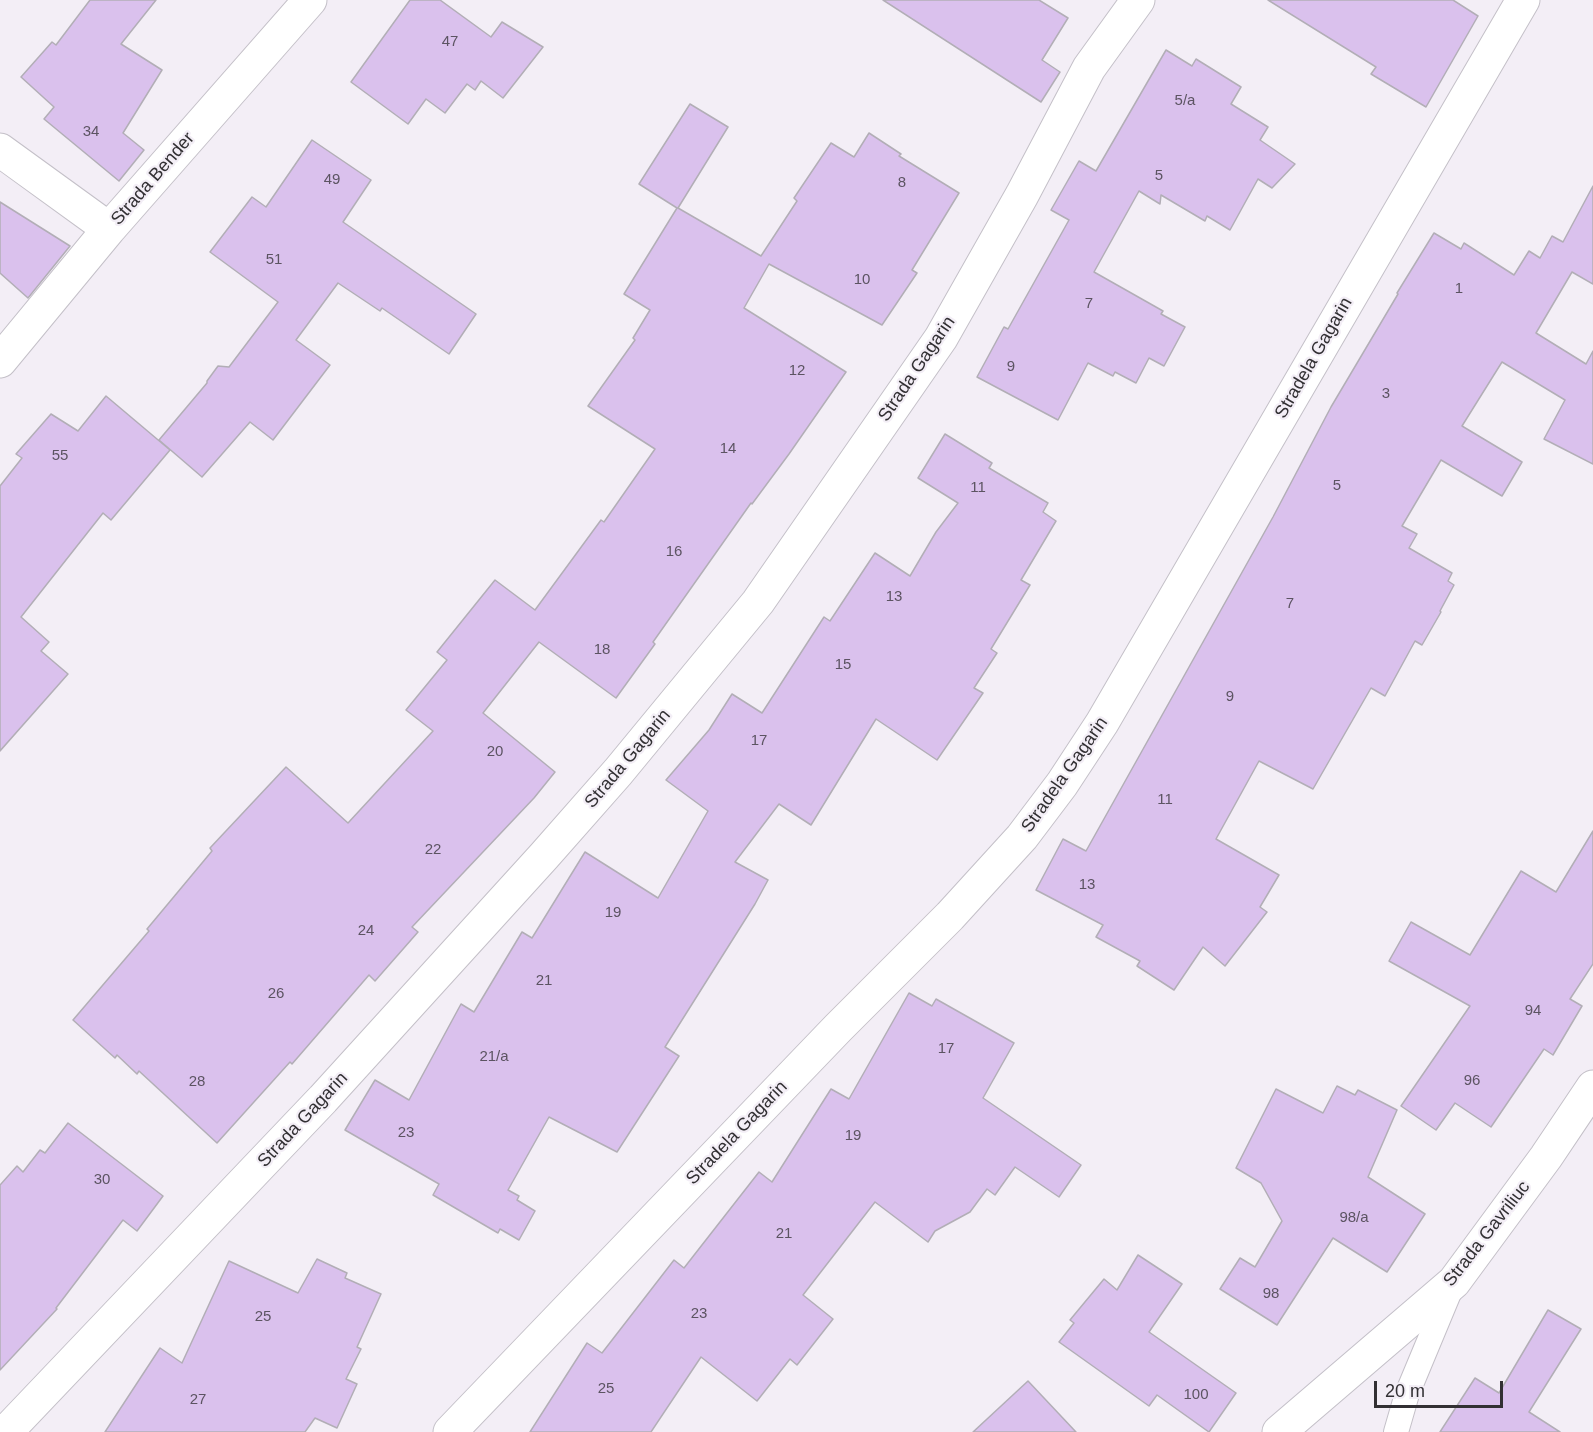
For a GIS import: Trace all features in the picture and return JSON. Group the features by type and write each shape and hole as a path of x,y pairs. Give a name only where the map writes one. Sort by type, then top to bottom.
{"street":[{"name":"Strada Bender","path":"0,361 109,229 310,0"},
{"name":"Strada Gagarin","path":"6,1432 323,1099 544,856 618,772 758,602 941,338 1022,195 1089,68 1138,0"},
{"name":"Stradela Gagarin","path":"450,1432 838,1028 950,916 1022,837 1062,784 1102,723 1523,0"},
{"path":"0,150 109,229"},
{"name":"Strada Gavriliuc","path":"1279,1432 1454,1282 1546,1157 1593,1087"}],"lane":[{"path":"1396,1432 1407,1394 1454,1282"}],"building":[{"path":"90,0 156,0 121,44 162,70 123,133 144,150 119,181 44,119 54,107 21,77 52,42 56,45"},
{"path":"410,0 440,0 491,37 502,22 543,47 503,98 481,81 475,90 467,84 445,113 426,99 408,124 351,82"},
{"path":"883,0 1039,0 1068,18 1042,60 1060,72 1041,102"},
{"path":"1268,0 1453,0 1478,16 1426,107 1371,74 1376,67"},
{"path":"1166,50 1192,66 1196,59 1241,87 1231,104 1268,127 1260,140 1295,164 1272,188 1258,179 1230,230 1207,216 1205,221 1161,195 1160,204 1139,191 1094,272 1163,311 1161,314 1185,327 1164,366 1149,358 1136,383 1115,372 1113,376 1088,363 1058,420 977,377 1004,327 1008,329 1069,220 1051,210 1079,161 1096,171"},
{"path":"690,104 728,127 678,208 761,256 797,201 794,198 831,143 854,157 869,133 901,154 899,156 959,193 912,270 917,273 882,325 769,264 744,308 846,372 789,454 751,503 616,698 539,642 483,713 555,772 534,798 412,927 418,932 375,981 369,975 292,1064 290,1062 217,1143 139,1071 137,1074 117,1055 115,1058 73,1020 149,931 147,929 212,851 210,848 286,767 348,823 433,731 406,710 447,660 437,652 495,580 535,610 601,520 604,522 655,449 588,406 635,340 633,338 650,310 624,294 677,208 639,184"},
{"path":"312,140 371,180 343,222 476,314 449,354 382,308 380,311 338,283 296,340 330,365 273,440 250,422 202,477 159,440 207,383 218,366 229,367 278,302 210,252 252,197 266,207"},
{"path":"1593,186 1593,284 1572,272 1536,333 1586,364 1593,351 1593,464 1544,439 1565,400 1502,362 1462,426 1522,462 1502,496 1441,460 1402,526 1417,534 1409,548 1452,573 1448,581 1454,585 1441,612 1422,645 1415,641 1385,696 1371,688 1313,789 1259,761 1216,839 1279,875 1260,907 1267,912 1225,966 1203,947 1174,990 1137,966 1140,961 1096,937 1103,925 1036,890 1063,839 1086,851 1273,517 1331,407 1434,233 1461,249 1464,243 1514,275 1529,251 1540,258 1552,236 1563,242"},
{"path":"0,202 70,246 28,298 0,273"},
{"path":"106,396 170,450 111,520 103,513 21,617 49,642 41,651 68,674 0,751 0,486 22,458 16,454 51,414 78,431"},
{"path":"945,434 992,463 989,468 1048,503 1043,512 1056,521 1021,580 1030,585 991,649 997,653 974,688 983,693 937,760 876,719 811,825 779,804 735,862 768,880 665,1047 679,1056 617,1152 549,1117 508,1190 519,1196 517,1200 535,1211 519,1240 500,1229 498,1233 433,1195 439,1184 345,1130 375,1080 409,1100 461,1004 474,1012 522,932 532,938 585,852 658,898 708,811 666,780 709,730 732,694 762,713 824,617 830,621 875,553 910,576 936,532 958,503 918,478"},
{"path":"1593,831 1593,964 1570,999 1582,1006 1553,1055 1544,1049 1491,1127 1455,1103 1436,1130 1401,1106 1470,1006 1389,961 1411,922 1470,955 1521,871 1556,892"},
{"path":"909,993 932,1006 936,999 1014,1043 983,1098 1081,1165 1059,1197 1015,1167 995,1195 987,1189 970,1212 935,1231 928,1242 875,1202 803,1295 833,1319 797,1365 790,1359 757,1401 701,1357 651,1432 530,1432 587,1343 602,1353 674,1260 684,1268 759,1172 772,1182 831,1089 849,1099"},
{"path":"1337,1086 1355,1095 1358,1090 1397,1110 1368,1177 1425,1214 1387,1272 1333,1238 1277,1325 1220,1289 1240,1258 1255,1267 1282,1221 1261,1183 1236,1168 1276,1089 1323,1113"},
{"path":"68,1123 163,1196 137,1231 123,1220 57,1309 0,1370 0,1185 17,1166 23,1172 40,1150 45,1153"},
{"path":"1138,1255 1182,1284 1149,1332 1236,1393 1209,1432 1157,1395 1149,1406 1059,1342 1074,1323 1070,1320 1104,1279 1117,1290"},
{"path":"317,1259 347,1273 345,1278 381,1294 357,1347 361,1349 346,1379 357,1384 337,1428 315,1418 305,1432 105,1432 160,1348 182,1363 229,1261 298,1293"},
{"path":"1548,1310 1581,1329 1529,1412 1560,1432 1440,1432 1475,1378 1499,1393"},
{"path":"1028,1381 1076,1432 973,1432"}]}
